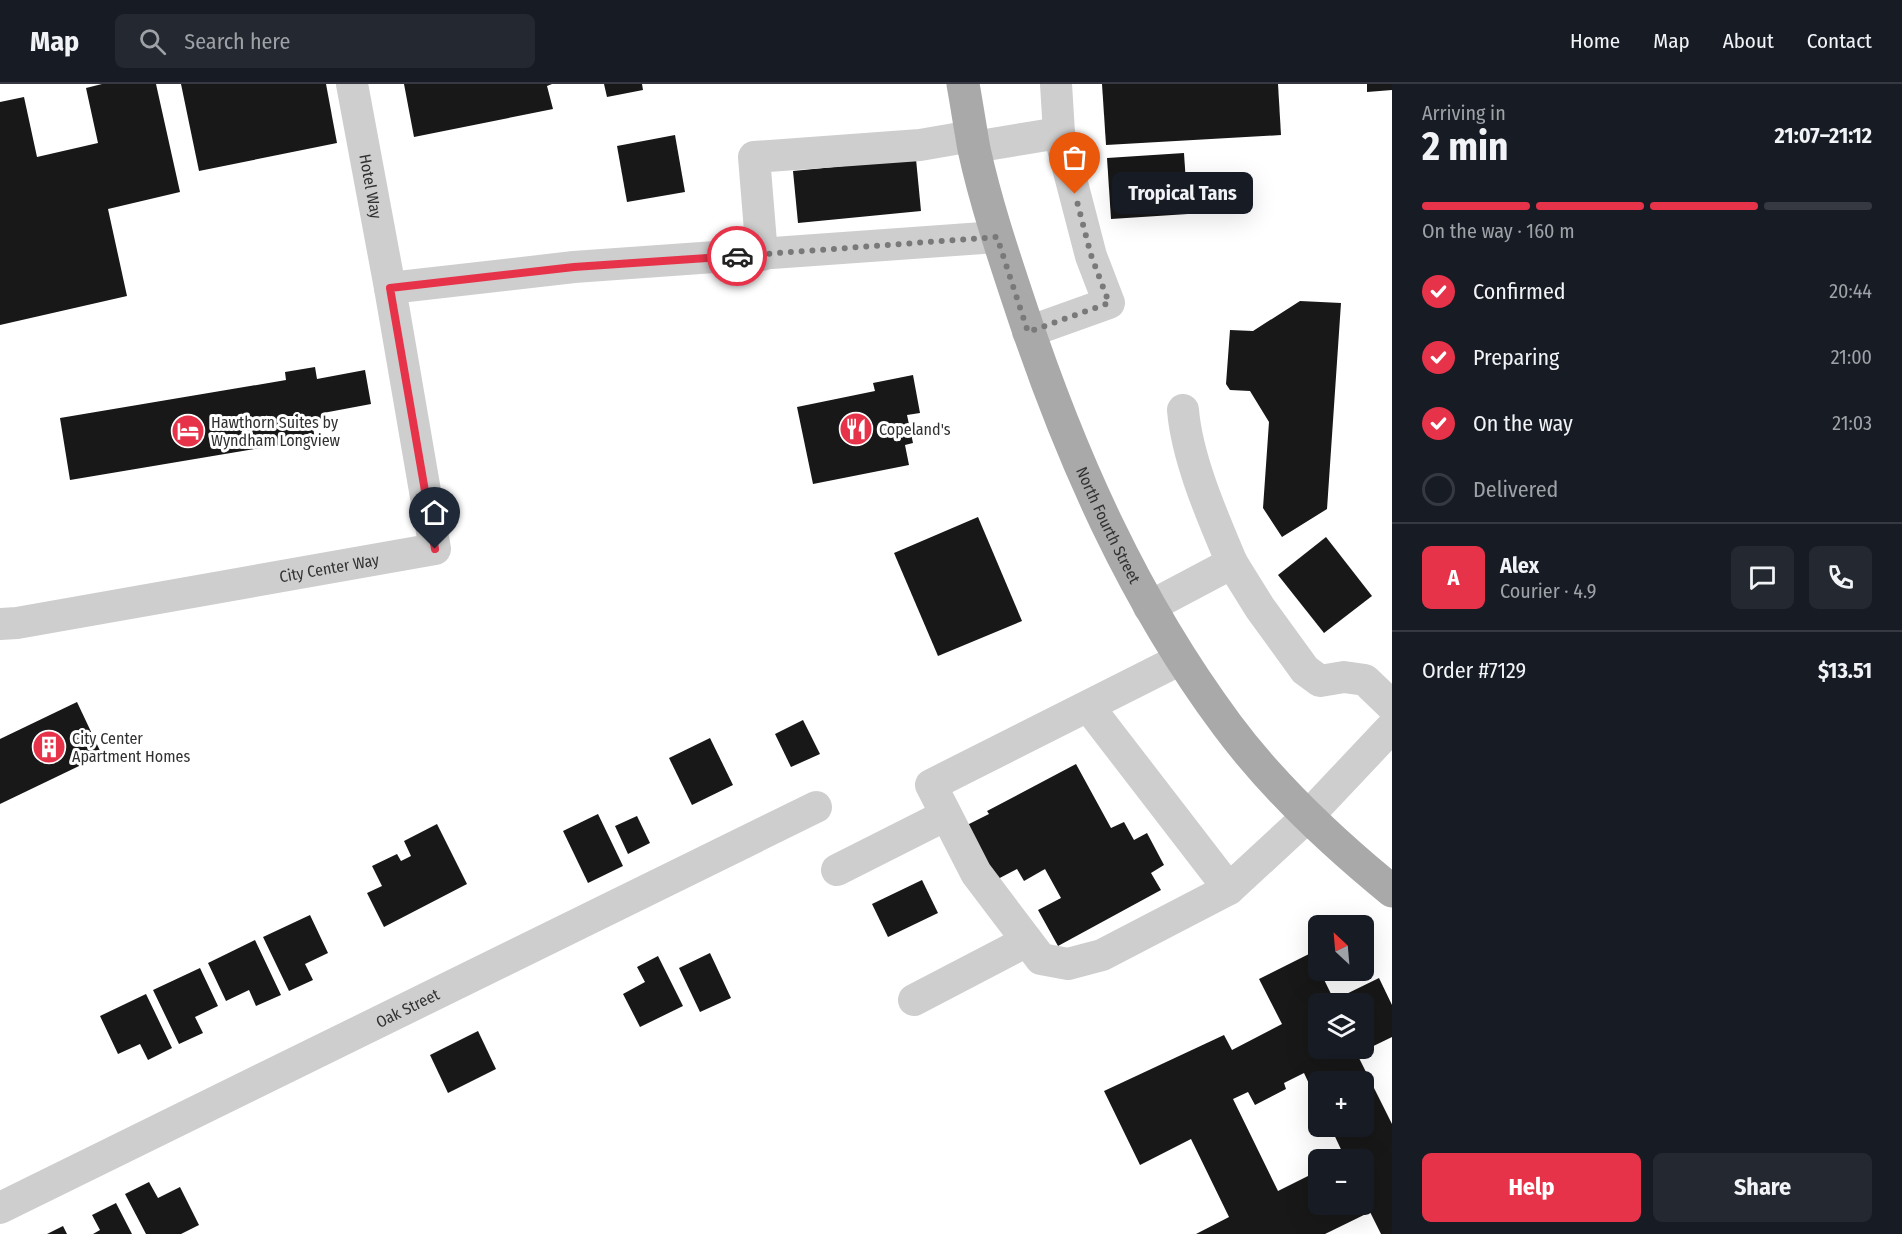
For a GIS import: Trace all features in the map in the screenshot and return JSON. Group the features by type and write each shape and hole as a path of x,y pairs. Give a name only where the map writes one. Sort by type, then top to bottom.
{"main road":[{"name":"North Fourth Street","path":"963,84 973,142 997,237 1028,332 1053,403 1121,555 1181,659 1253,758 1308,816 1392,891"}],"street":[{"name":"Hotel Way","path":"352,84 390,288"},
{"path":"1028,332 1109,303 1091,255 1059,133 1056,84"},
{"path":"762,255 754,158 973,142 1059,133"},
{"path":"390,288 574,267 997,237"},
{"name":"City Center Way","path":"0,624 28,621 435,549 390,288"},
{"path":"1183,410 1185,435 1216,525 1232,563 1260,608 1305,670 1320,681 1344,677 1365,680 1392,706"},
{"path":"1149,607 1232,563"},
{"path":"1181,659 931,785 976,873 1041,958 1068,964 1102,955 1229,890 1387,742"},
{"path":"1088,706 1229,890"},
{"name":"Oak Street","path":"0,1208 816,807"},
{"path":"837,870 946,815"},
{"path":"914,1000 1027,941"}],"building":[{"path":"102,84 156,84 180,192 108,209 127,296 0,325 0,102 24,97 37,157 98,143 86,88"},
{"path":"181,84 326,84 337,143 199,171"},
{"path":"404,84 552,84 547,86 553,109 414,137"},
{"path":"604,84 642,84 643,90 607,97"},
{"path":"1102,84 1278,84 1281,135 1106,145"},
{"path":"1367,84 1392,84 1392,90 1367,92"},
{"path":"675,135 685,192 627,202 617,146"},
{"path":"1184,153 1188,214 1111,219 1107,158"},
{"path":"916,159 921,211 798,223 793,171"},
{"path":"1300,301 1341,303 1327,509 1282,537 1263,508 1269,422 1250,391 1230,390 1226,384 1230,330 1253,331"},
{"name":"Hawthorn Suites by Wyndham Longview","path":"315,367 317,379 365,370 371,404 323,413 323,420 312,422 315,439 70,480 60,418 286,380 285,372"},
{"name":"Copeland's","path":"913,375 920,413 907,415 913,443 905,445 909,465 813,484 797,407 875,391 873,383"},
{"path":"978,517 1022,621 938,656 894,553"},
{"path":"1326,537 1372,596 1324,633 1278,575"},
{"name":"City Center Apartment Homes","path":"77,702 102,755 0,804 0,739"},
{"path":"803,720 820,754 791,767 775,734"},
{"path":"710,738 733,785 692,805 669,758"},
{"path":"1076,764 1111,828 1124,822 1134,840 1147,833 1164,865 1151,873 1161,890 1058,946 1038,910 1061,898 1045,869 1024,881 1017,869 994,881 965,826 989,814 987,811"},
{"path":"598,814 623,866 588,883 563,831"},
{"path":"637,816 650,843 628,854 615,826"},
{"path":"437,824 467,884 384,927 367,893 382,886 372,866 397,854 401,861 411,856 404,841"},
{"path":"922,880 938,913 888,937 872,904"},
{"path":"310,915 328,953 305,964 313,980 289,991 263,937"},
{"path":"255,940 281,995 256,1006 249,990 226,1001 208,963"},
{"path":"710,953 731,998 700,1012 679,968"},
{"path":"1308,954 1308,981 1325,981 1331,993 1308,993 1308,1059 1360,1059 1366,1071 1308,1071 1308,1082 1304,1073 1284,1083 1286,1089 1255,1105 1248,1092 1233,1099 1278,1191 1308,1176 1308,1215 1364,1215 1325,1234 1196,1234 1229,1217 1191,1139 1140,1165 1104,1091 1224,1035 1232,1050 1282,1024 1259,979"},
{"path":"658,956 683,1006 640,1027 623,994 645,982 637,967"},
{"path":"200,968 218,1006 195,1017 203,1033 179,1044 153,990"},
{"path":"1379,978 1392,1005 1392,1037 1374,1046 1374,993 1348,993"},
{"path":"146,994 172,1048 148,1060 140,1044 118,1054 100,1016"},
{"path":"478,1031 496,1069 448,1093 430,1055"},
{"path":"1374,1088 1392,1124 1392,1234 1381,1234 1372,1215 1374,1215 1374,1149 1341,1149 1335,1137 1374,1137"},
{"path":"149,1182 158,1198 180,1187 199,1225 181,1234 146,1234 125,1194"},
{"path":"116,1203 132,1234 93,1234 100,1230 92,1215"},
{"path":"63,1226 67,1234 47,1234"}],"way so far":[{"path":"737,256 997,237 1028,332 1109,303 1091,255 1075,194"}],"place":[{"name":"Tropical Tans","path":"1075,194"},
{"name":"Copeland's","path":"856,429"},
{"name":"Hawthorn Suites by Wyndham Longview","path":"188,431"},
{"name":"City Center Apartment Homes","path":"49,747"}],"route":[{"path":"435,549 390,288 574,267 737,256"}]}
